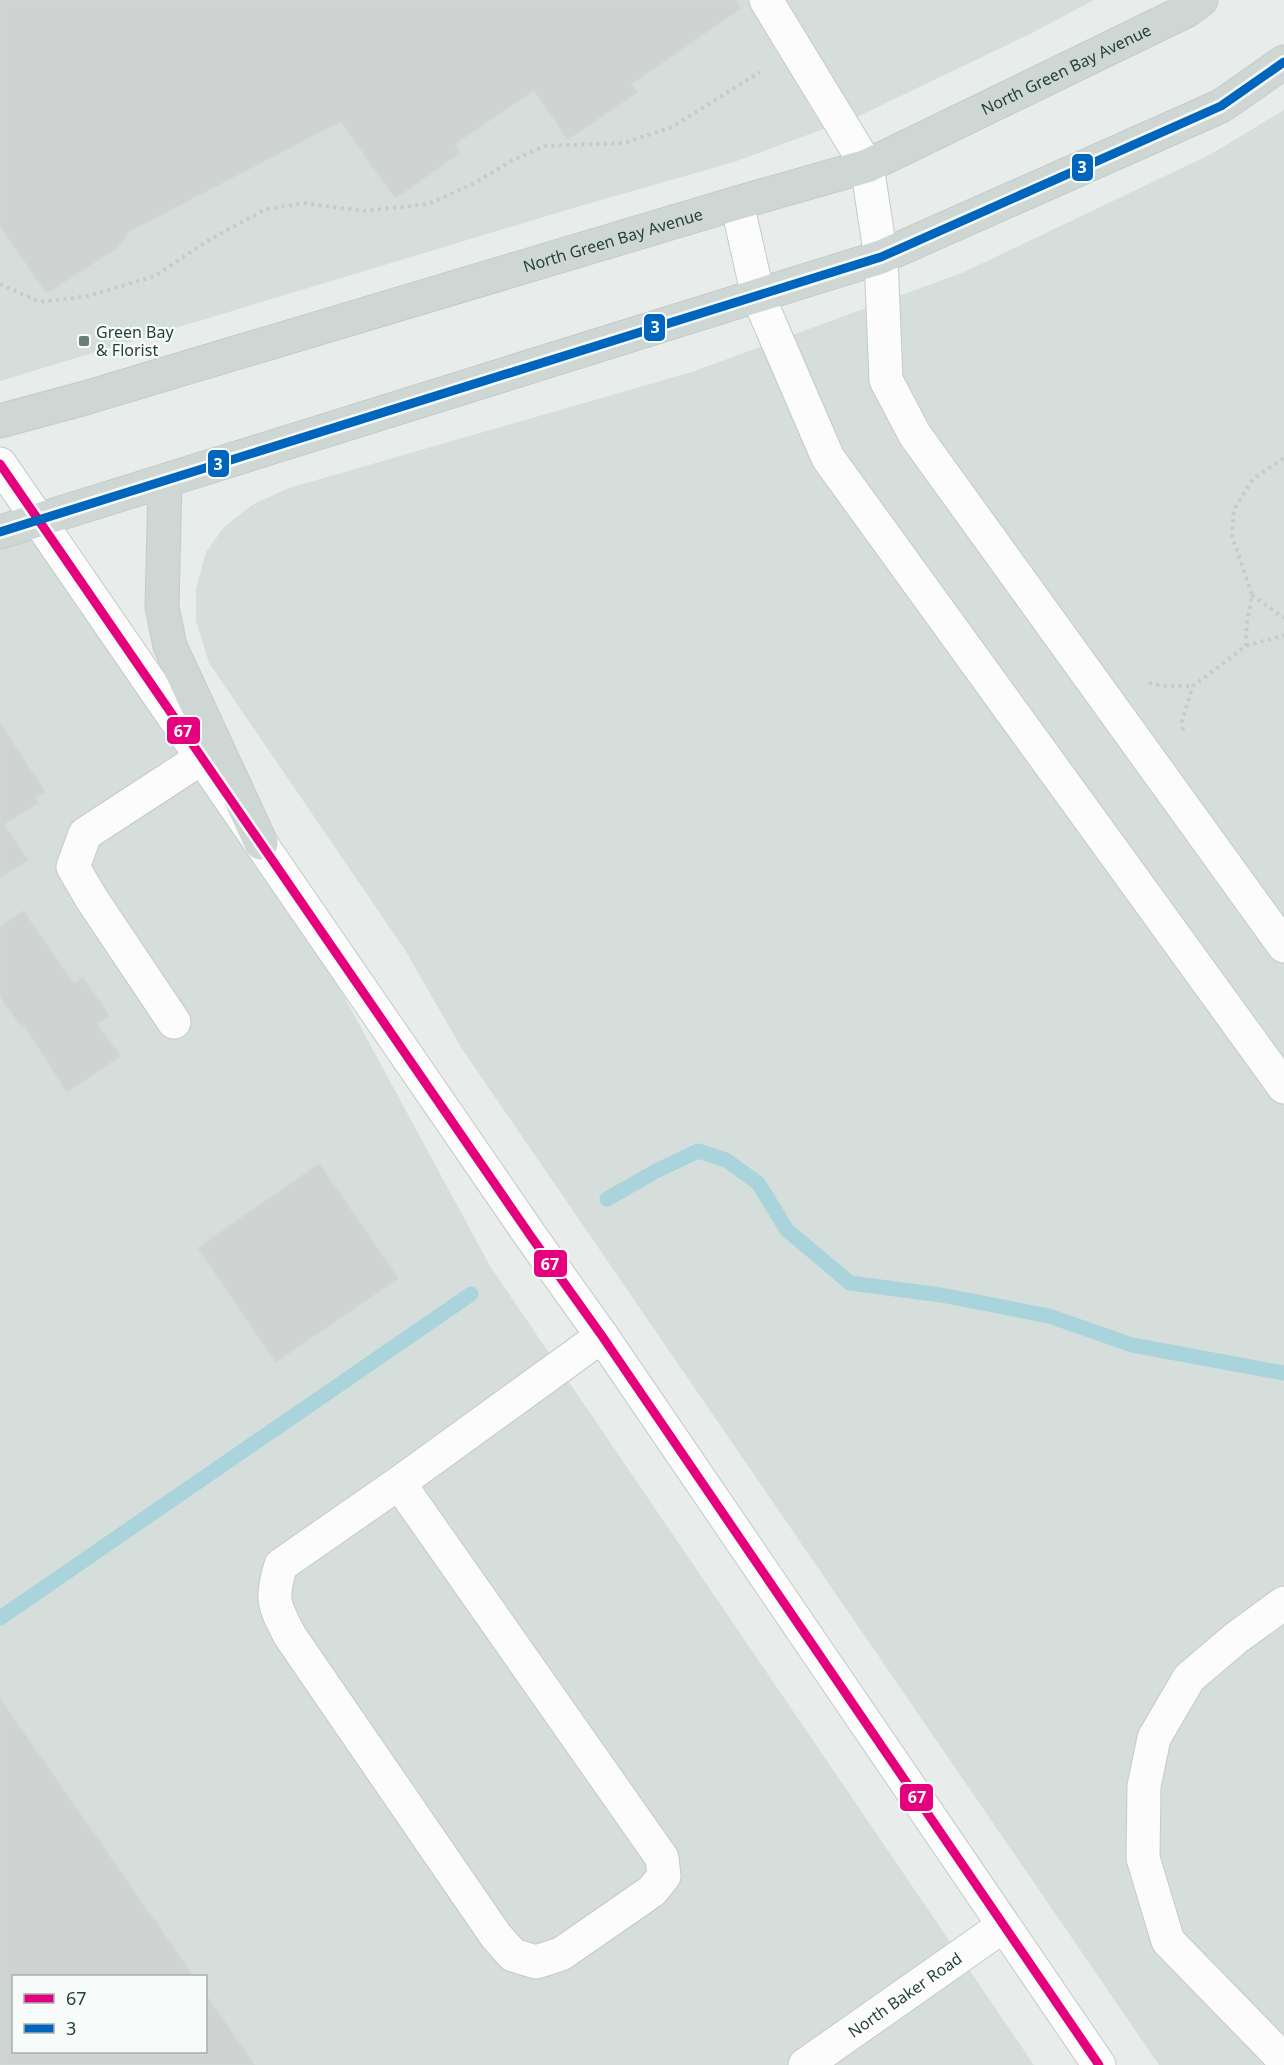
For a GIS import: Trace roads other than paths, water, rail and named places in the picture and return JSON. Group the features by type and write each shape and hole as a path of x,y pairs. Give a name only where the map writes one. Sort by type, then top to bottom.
{"main road":[{"name":"North Green Bay Avenue","path":"0,420 85,398 867,166 1186,11 1201,0"},
{"path":"0,532 881,257 1221,106 1284,62"},
{"path":"165,481 162,607 170,646 261,843"}],"street":[{"path":"766,0 867,166 881,257 886,380 915,435 1284,946"},
{"path":"737,203 758,296 828,458 1284,1087"},
{"path":"0,464 525,1228 602,1336 1100,2065"},
{"path":"174,1022 91,898 73,867 85,834 202,757"},
{"path":"399,1483 662,1858 664,1876 652,1891 561,1954 536,1962 513,1955 496,1936 290,1636 275,1607 274,1588 281,1566 602,1336"},
{"path":"1284,1603 1236,1638 1189,1678 1154,1738 1144,1786 1143,1858 1168,1941 1284,2060"},
{"name":"North Baker Road","path":"806,2065 1003,1926"}],"waterway":[{"path":"607,1199 656,1171 698,1151 726,1160 758,1183 787,1230 850,1283 941,1295 1049,1316 1132,1345 1284,1373"},
{"path":"0,1618 471,1294"}],"place":[{"name":"Green Bay & Florist","path":"84,341"}]}
